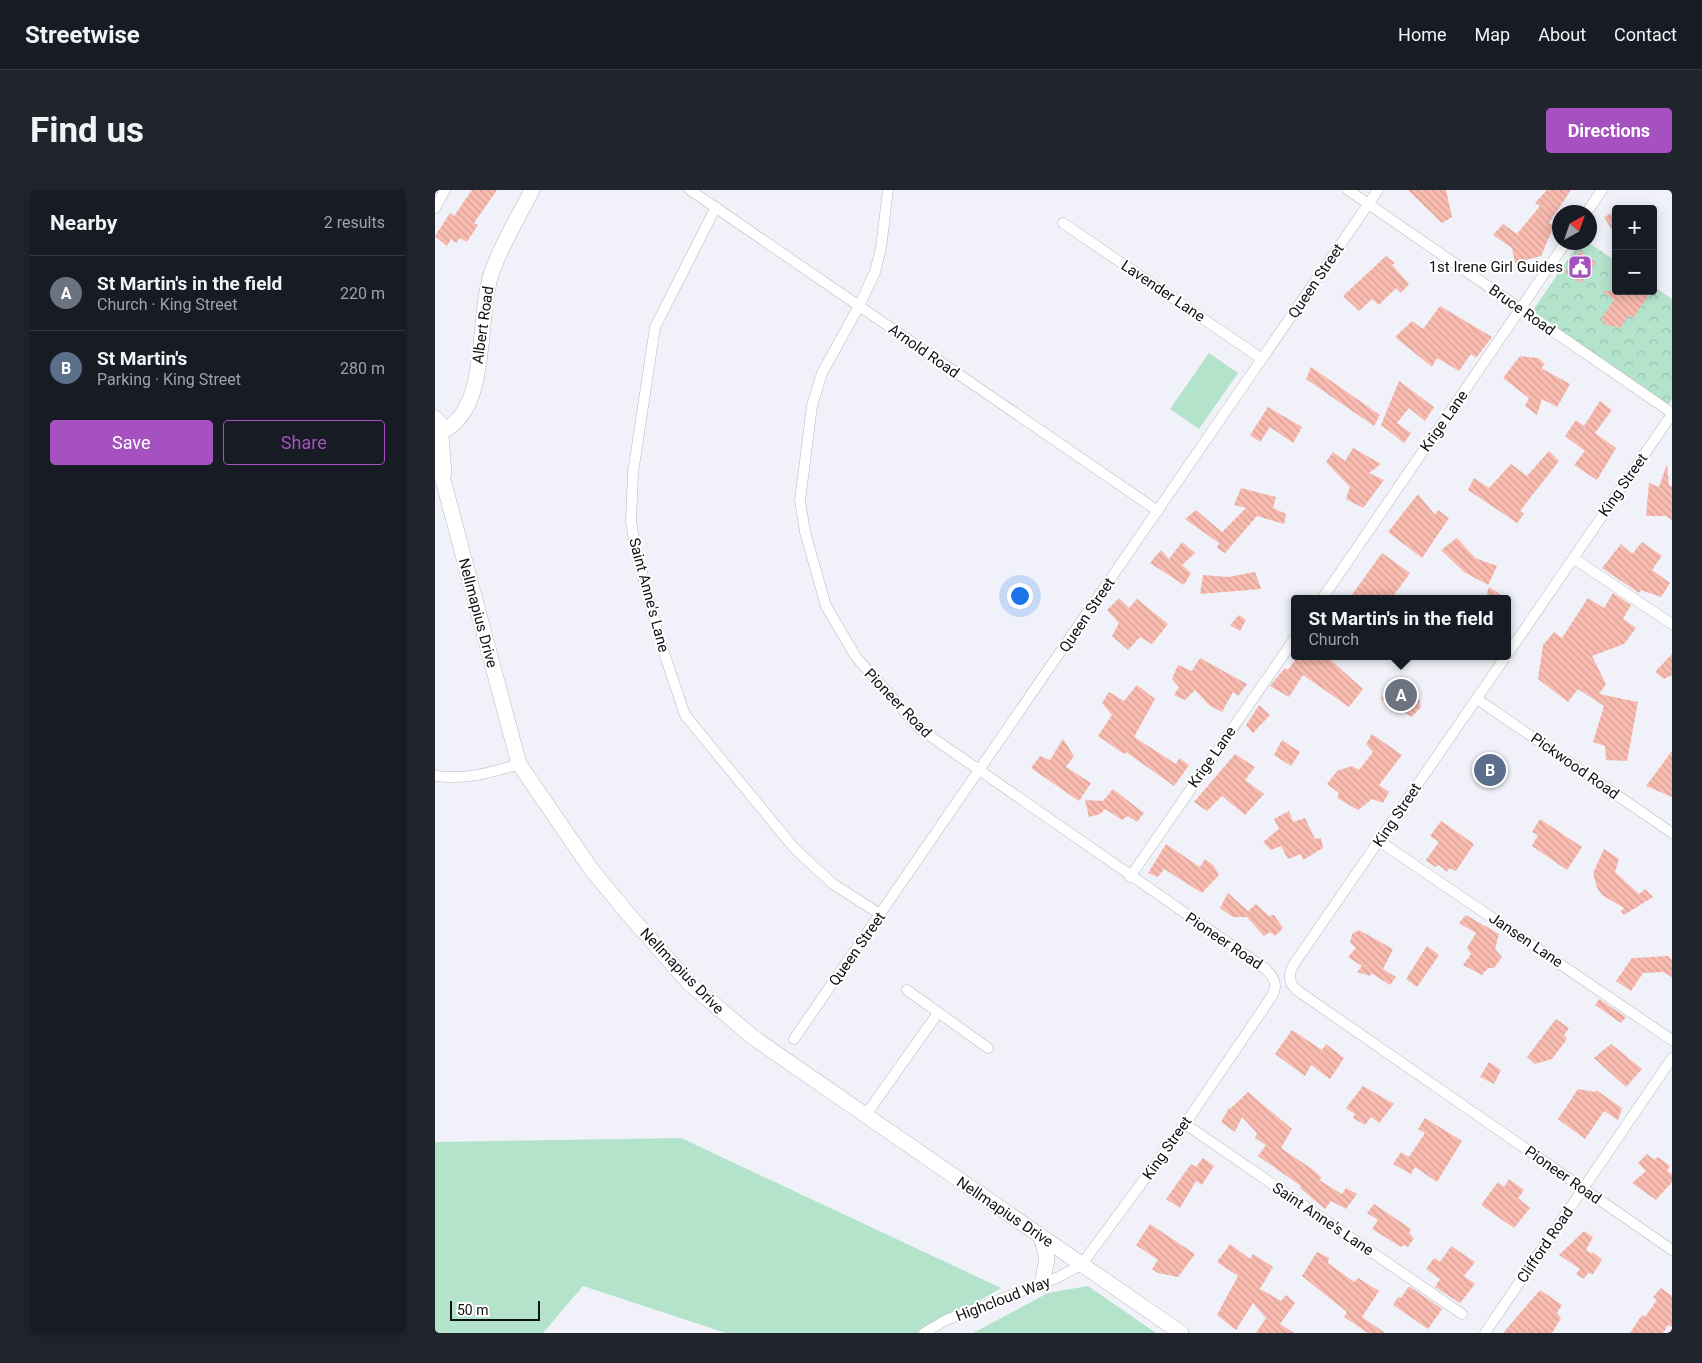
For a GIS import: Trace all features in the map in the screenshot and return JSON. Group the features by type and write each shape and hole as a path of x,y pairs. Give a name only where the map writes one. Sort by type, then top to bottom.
{"main road":[{"name":"Albert Road","path":"438,426 467,408 476,380 483,313 493,269 532,190"},
{"name":"Nellmapius Drive","path":"438,426 443,480"},
{"name":"Nellmapius Drive","path":"435,460 443,480 519,764 591,869 629,915 690,984 747,1033 1181,1333"},
{"path":"1041,1237 1047,1258 1042,1284"}],"street":[{"path":"435,208 445,190"},
{"name":"Arnold Road","path":"690,190 1158,511"},
{"name":"Pioneer Road","path":"887,190 881,248 875,272 859,306 822,373 812,406 801,500 805,532 826,606 856,657 920,730 1130,877 1263,967 1273,977"},
{"name":"Bruce Road","path":"1348,190 1672,414"},
{"name":"Queen Street","path":"793,1040 980,772 1378,190"},
{"path":"1592,205 1602,190"},
{"name":"Saint Anne's Lane","path":"716,207 655,327 633,473 631,521 635,546 660,641 685,714 794,848 829,880 880,914"},
{"name":"Lavender Lane","path":"1063,223 1263,359"},
{"name":"Krige Lane","path":"1325,595 1561,250"},
{"name":"King Street","path":"1511,649 1672,414"},
{"path":"1573,558 1672,624"},
{"name":"Krige Lane","path":"1130,877 1291,644"},
{"name":"King Street","path":"1289,976 1295,964 1504,660"},
{"name":"Pickwood Road","path":"1477,699 1672,833"},
{"path":"435,776 463,777 487,774 519,764"},
{"name":"Jansen Lane","path":"1379,841 1672,1040"},
{"name":"Pioneer Road","path":"1289,976 1292,986 1298,991 1672,1250"},
{"name":"King Street","path":"1082,1264 1107,1234 1185,1124 1272,996 1275,990 1273,977"},
{"path":"907,990 988,1048"},
{"path":"865,1116 938,1013"},
{"name":"Clifford Road","path":"1488,1332 1672,1058"},
{"name":"Saint Anne's Lane","path":"1185,1124 1462,1314"},
{"name":"Highcloud Way","path":"923,1333 946,1320 1042,1284 1082,1264"}],"green space":[{"path":"1597,248 1612,258 1612,295 1657,295 1657,289 1672,299 1672,399 1668,406 1531,313 1574,250 1597,250"},
{"path":"1209,353 1238,373 1199,429 1170,409"},
{"path":"681,1138 1001,1288 925,1333 726,1333 583,1286 543,1333 435,1333 435,1142"},
{"path":"1088,1286 1156,1333 973,1333 1048,1293"}],"building":[{"path":"472,190 497,190 474,223 478,225 467,242 460,238 456,243 451,239 447,246 435,236 450,213 454,216"},
{"path":"1408,190 1446,190 1452,217 1442,223"},
{"path":"1547,190 1571,190 1561,205 1552,205 1552,218 1549,223 1552,225 1552,231 1541,256 1515,263 1512,248 1493,235 1503,224 1517,234 1540,206 1535,203"},
{"path":"1612,213 1612,230 1604,217"},
{"name":"1st Irene Girl Guides","path":"1579,251 1596,262 1581,283 1565,272"},
{"path":"1386,256 1395,263 1392,265 1409,284 1401,293 1396,288 1379,305 1372,299 1359,311 1343,296"},
{"path":"1602,291 1612,291 1612,295 1649,295 1633,318 1629,315 1620,328 1603,324 1602,318 1614,300"},
{"path":"1440,306 1492,337 1476,358 1471,354 1459,371 1437,358 1432,367 1395,337 1412,321 1423,329"},
{"path":"1520,356 1538,358 1545,364 1541,368 1570,384 1557,407 1542,399 1537,415 1525,406 1529,398 1503,378"},
{"path":"1311,367 1380,415 1374,426 1306,379"},
{"path":"1399,381 1434,407 1425,421 1409,408 1397,423 1411,433 1404,443 1381,425"},
{"path":"1600,401 1612,410 1595,433 1616,448 1597,480 1574,465 1585,451 1565,436 1576,420 1584,426"},
{"path":"1268,407 1302,427 1293,443 1270,427 1260,442 1250,435"},
{"path":"1353,448 1381,464 1369,473 1384,480 1363,508 1346,499 1350,487 1326,462 1333,452 1345,461"},
{"path":"1549,451 1559,461 1520,511 1524,514 1517,523 1468,490 1474,478 1489,488 1511,464 1527,476"},
{"path":"1667,464 1669,486 1672,486 1672,520 1666,516 1646,516 1649,483 1659,487"},
{"path":"1241,488 1276,497 1273,508 1286,514 1284,524 1257,516 1225,553 1217,548 1219,543 1185,519 1196,510 1222,532 1246,508 1234,505"},
{"path":"1418,494 1435,515 1438,510 1449,518 1422,558 1388,532"},
{"path":"1457,538 1475,558 1497,566 1488,585 1464,572 1441,550"},
{"path":"1182,542 1195,553 1182,565 1191,573 1184,585 1150,563 1161,550 1169,559"},
{"path":"1642,542 1662,556 1652,570 1670,583 1661,597 1641,590 1639,593 1602,568 1621,544 1632,554"},
{"path":"1382,553 1410,573 1394,595 1352,595"},
{"path":"1255,572 1261,589 1200,594 1203,575 1228,577"},
{"path":"1489,587 1501,595 1486,595"},
{"path":"1613,593 1631,605 1623,619 1636,628 1624,644 1592,656 1606,684 1599,694 1638,702 1627,761 1606,760 1605,746 1593,742 1604,706 1578,689 1568,702 1538,679 1543,645 1554,632 1562,638 1588,598 1604,608"},
{"path":"1119,598 1129,608 1137,599 1168,624 1152,644 1140,637 1128,650 1112,636 1119,623 1107,610"},
{"path":"1239,615 1246,620 1240,631 1230,625"},
{"path":"1672,654 1672,675 1664,679 1655,672"},
{"path":"1200,658 1247,684 1238,696 1233,692 1222,712 1209,705 1195,690 1185,700 1174,695 1179,687 1172,679 1178,665 1192,671"},
{"path":"1295,660 1330,660 1363,689 1349,707 1303,675 1289,697 1270,686 1285,668 1288,670"},
{"path":"1395,679 1417,691 1421,707 1412,717 1381,699"},
{"path":"1137,685 1155,699 1134,737 1176,764 1179,758 1189,765 1174,786 1126,752 1124,754 1098,736 1112,715 1102,703 1109,692 1124,701"},
{"path":"1259,705 1270,715 1253,733 1246,725"},
{"path":"1372,734 1402,755 1379,785 1389,792 1383,803 1372,799 1358,810 1337,798 1339,793 1327,784 1337,771 1352,766 1359,770 1373,752 1366,744"},
{"path":"1063,739 1074,756 1066,767 1091,783 1079,801 1031,768 1040,756 1050,760"},
{"path":"1282,740 1300,752 1291,766 1274,755"},
{"path":"1672,751 1672,797 1646,786"},
{"path":"1235,754 1255,767 1245,780 1264,794 1245,815 1222,796 1207,811 1194,802"},
{"path":"1113,789 1144,813 1137,822 1128,816 1122,820 1105,809 1100,814 1089,817 1085,800 1103,801"},
{"path":"1289,811 1293,822 1305,818 1315,839 1321,838 1323,848 1303,860 1301,854 1288,859 1281,846 1271,850 1263,842 1279,829 1274,819"},
{"path":"1540,819 1582,847 1567,870 1532,846 1538,835 1532,832"},
{"path":"1441,821 1474,844 1456,871 1449,868 1447,872 1439,865 1435,867 1426,860 1439,842 1430,836"},
{"path":"1166,844 1200,867 1205,859 1213,865 1219,875 1202,893 1164,869 1158,877 1148,873"},
{"path":"1604,849 1619,859 1615,872 1639,894 1645,889 1653,897 1624,915 1621,911 1624,908 1602,895 1597,888 1593,873"},
{"path":"1228,893 1248,911 1256,904 1269,916 1274,915 1283,928 1275,936 1270,932 1264,936 1247,917 1233,917 1220,908"},
{"path":"1466,915 1499,934 1495,949 1502,957 1494,968 1488,968 1482,975 1463,965 1471,954 1467,948 1476,933 1459,923"},
{"path":"1359,930 1393,949 1383,969 1396,977 1390,985 1371,973 1370,976 1357,972 1362,966 1348,957 1356,948 1350,943 1352,934"},
{"path":"1427,946 1439,955 1417,987 1406,979"},
{"path":"1668,956 1672,960 1672,977 1663,972 1643,973 1631,991 1616,981 1632,958"},
{"path":"1599,999 1626,1017 1621,1023 1595,1005"},
{"path":"1556,1019 1569,1028 1564,1035 1567,1039 1552,1059 1535,1064 1527,1057"},
{"path":"1292,1030 1322,1050 1326,1044 1344,1058 1330,1079 1311,1065 1305,1076 1275,1054"},
{"path":"1611,1044 1642,1069 1626,1087 1594,1058"},
{"path":"1489,1062 1501,1070 1494,1084 1480,1077"},
{"path":"1363,1086 1394,1104 1379,1123 1371,1117 1365,1125 1353,1118 1355,1114 1346,1108"},
{"path":"1578,1089 1595,1092 1596,1090 1622,1108 1618,1120 1604,1111 1585,1139 1558,1119"},
{"path":"1248,1092 1292,1129 1281,1148 1312,1169 1322,1178 1319,1180 1342,1194 1346,1188 1357,1194 1346,1209 1331,1201 1325,1209 1300,1188 1301,1186 1258,1156 1266,1145 1255,1138 1257,1133 1242,1117 1235,1132 1221,1122 1229,1108"},
{"path":"1425,1118 1462,1141 1437,1182 1415,1167 1411,1174 1393,1164 1401,1152 1409,1157 1425,1133 1418,1129"},
{"path":"1647,1154 1654,1160 1658,1157 1670,1166 1667,1171 1672,1174 1672,1182 1656,1200 1632,1183 1646,1171 1638,1163"},
{"path":"1203,1158 1214,1166 1202,1185 1196,1181 1180,1208 1166,1199 1191,1164 1196,1167"},
{"path":"1509,1179 1524,1190 1518,1198 1530,1208 1514,1228 1481,1205 1498,1182 1504,1187"},
{"path":"1374,1204 1411,1229 1409,1233 1414,1238 1408,1247 1404,1245 1401,1247 1372,1229 1378,1220 1367,1213"},
{"path":"1150,1224 1195,1254 1178,1277 1158,1273 1152,1269 1158,1260 1136,1245"},
{"path":"1584,1231 1593,1237 1586,1250 1592,1254 1593,1252 1602,1260 1593,1274 1588,1273 1584,1279 1576,1274 1580,1269 1559,1255"},
{"path":"1230,1244 1250,1259 1253,1254 1273,1267 1260,1289 1281,1301 1286,1295 1295,1303 1280,1324 1294,1333 1256,1333 1266,1318 1253,1303 1236,1330 1217,1315 1238,1276 1217,1262"},
{"path":"1451,1246 1475,1262 1464,1276 1475,1284 1460,1303 1435,1287 1440,1279 1426,1269 1434,1258 1440,1262"},
{"path":"1317,1252 1329,1258 1328,1263 1354,1282 1358,1278 1379,1291 1362,1317 1385,1333 1368,1333 1344,1317 1347,1312 1302,1276"},
{"path":"1409,1286 1442,1309 1428,1329 1393,1305 1398,1297 1401,1298"},
{"path":"1661,1288 1672,1296 1672,1327 1668,1325 1663,1333 1630,1333 1642,1315 1645,1317 1657,1300 1653,1297"},
{"path":"1540,1290 1562,1305 1557,1313 1561,1318 1552,1333 1503,1333"}],"place":[{"name":"1st Irene Girl Guides","path":"1580,267"},
{"name":"St Martin's in the field","path":"1401,695"},
{"name":"St Martin's","path":"1490,770"}]}
